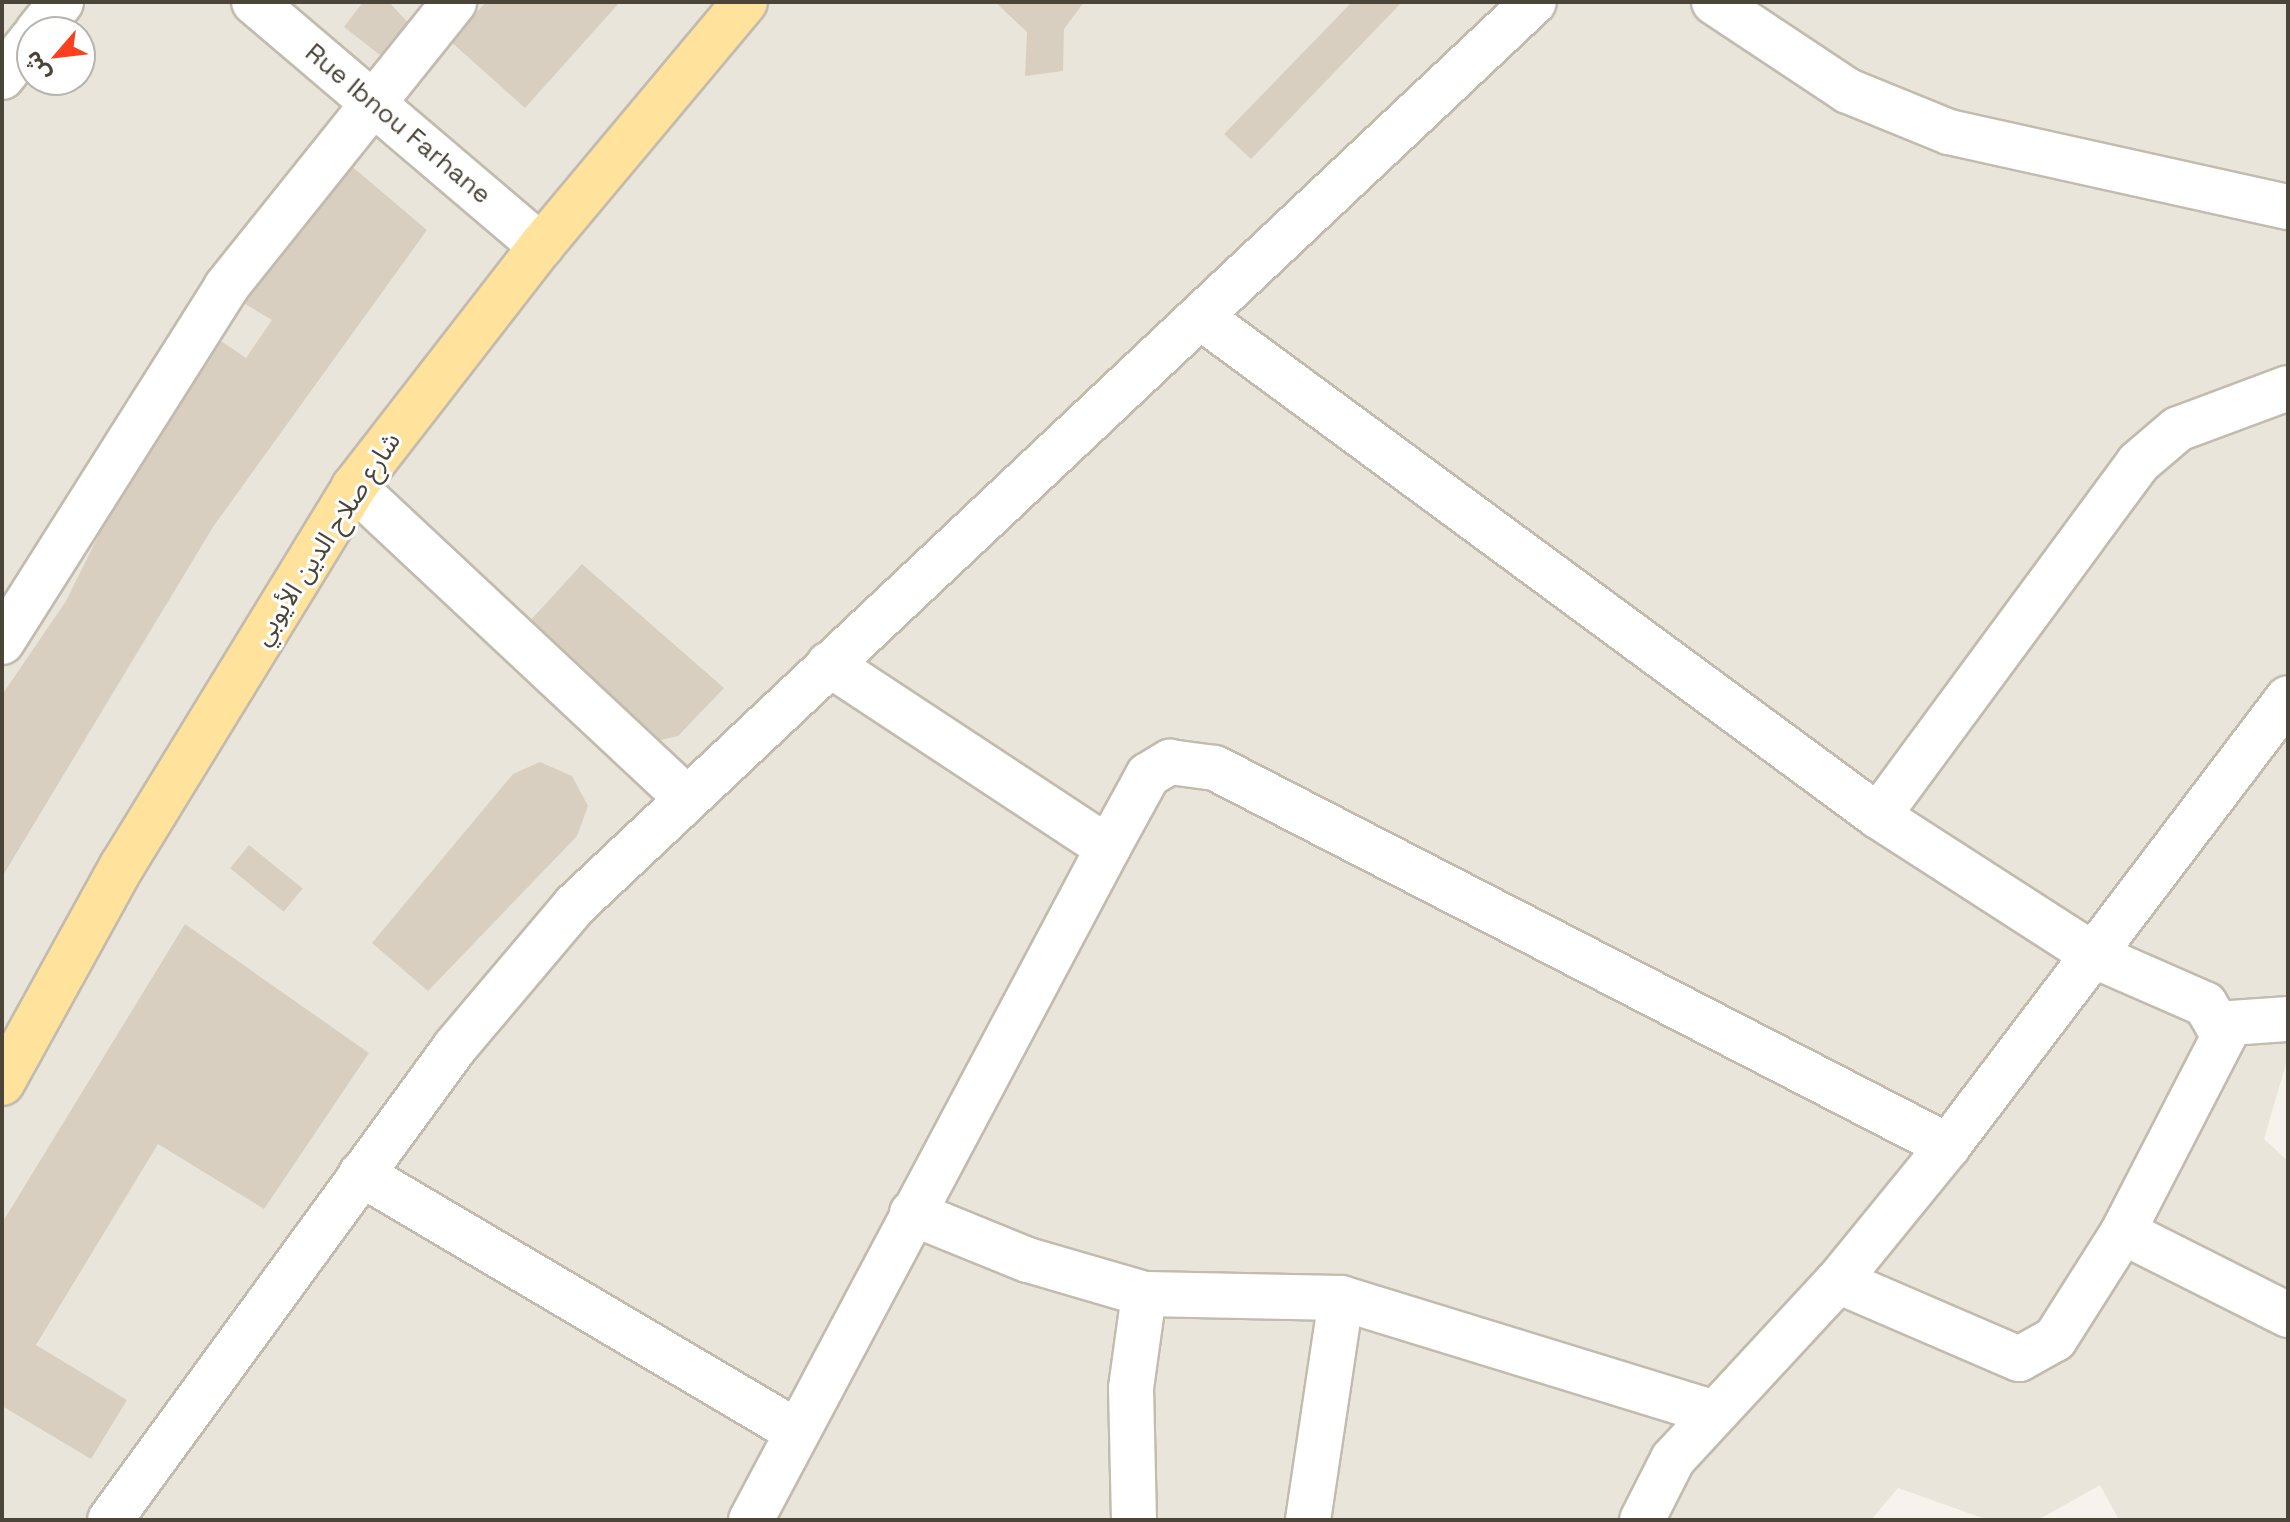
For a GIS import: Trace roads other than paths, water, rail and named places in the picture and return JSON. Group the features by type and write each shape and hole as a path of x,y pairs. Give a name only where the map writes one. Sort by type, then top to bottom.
{"main road":[{"name":"شارع صلاح الدين الأيوبي","path":"2,1083 122,866 354,487 541,246 745,2"}],"street":[{"name":"Rue Ibnou Farhane","path":"254,2 541,246"},
{"path":"2,642 226,287 372,100 454,2"},
{"path":"110,1520 361,1174 575,905 685,797 1202,318 1534,2"},
{"path":"1714,2 1848,91 1949,132 2288,207"},
{"path":"2,77 16,59"},
{"path":"1202,318 1878,816 2095,956 2205,1004 2224,1036 2123,1232 2055,1339 2019,1359 1838,1281"},
{"path":"1878,816 2138,463 2178,429 2288,388"},
{"path":"354,487 685,797"},
{"path":"829,664 1108,848"},
{"path":"1642,1520 1673,1459 1711,1412 1838,1281 1948,1146 2288,698"},
{"path":"751,1520 794,1430 1148,775 1170,762 1215,768 1948,1146"},
{"path":"2217,1024 2288,1019"},
{"path":"361,1174 794,1430"},
{"path":"912,1213 1028,1260 1144,1294 1341,1298 1711,1412"},
{"path":"2123,1232 2288,1315"},
{"path":"1134,1520 1131,1388 1144,1294"},
{"path":"1308,1520 1341,1298"}]}
